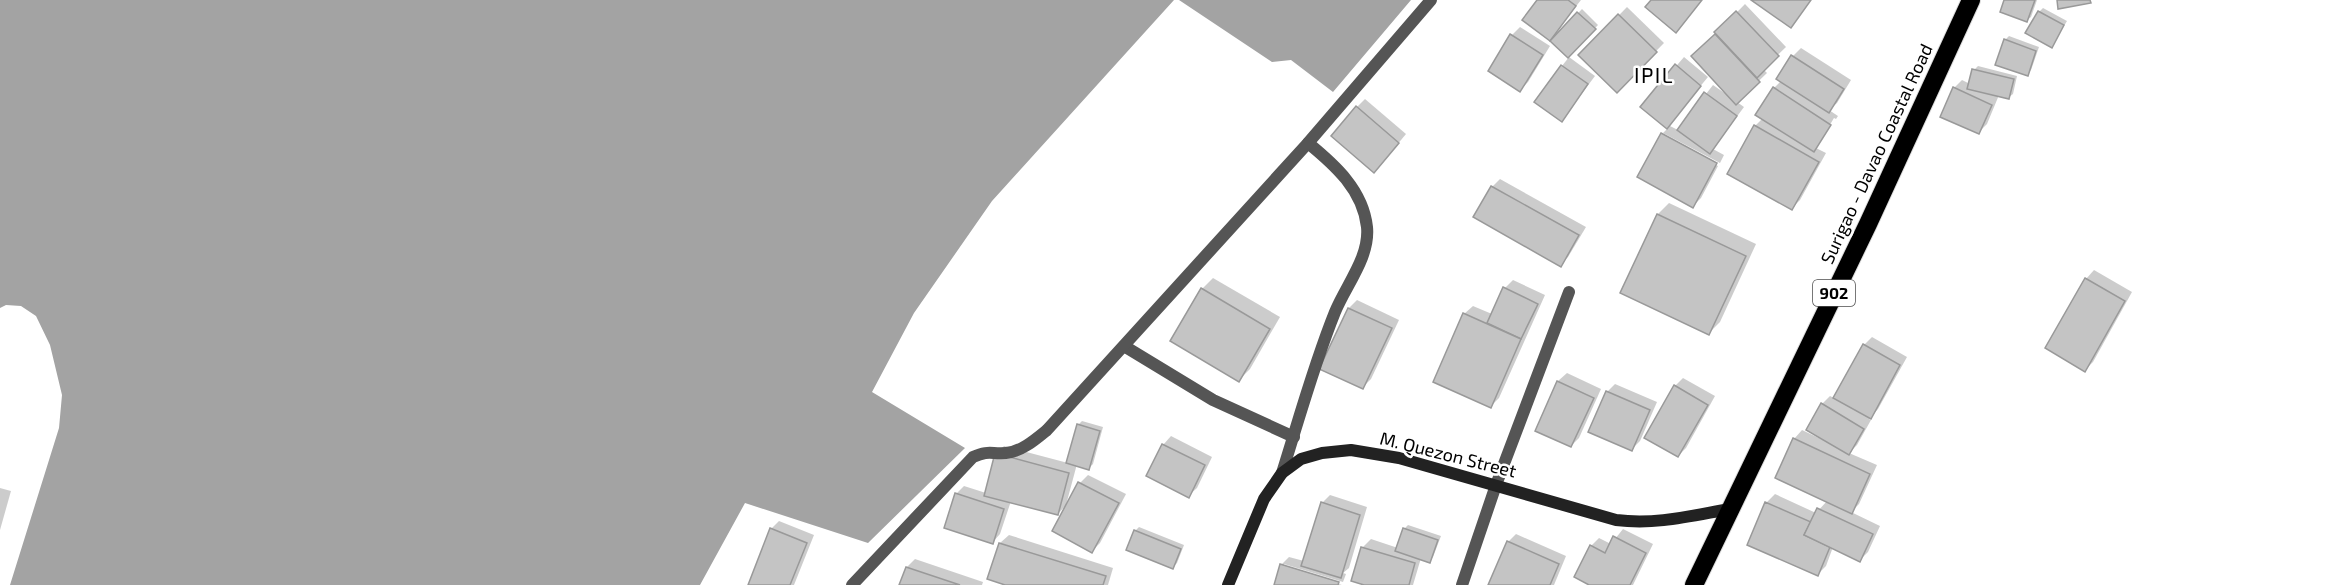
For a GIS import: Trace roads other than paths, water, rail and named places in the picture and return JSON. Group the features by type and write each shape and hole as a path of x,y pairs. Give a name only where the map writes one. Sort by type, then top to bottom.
{"highway":[{"name":"Surigao - Davao Coastal Road","path":"1694,585 1868,224 1971,0"}],"street":[{"path":"852,585 964,464 985,452 1006,453 1033,441 1047,430 1308,143 1431,0"},
{"path":"1282,473 1336,310 1352,280 1366,243 1367,229 1360,202 1341,171 1308,143"},
{"path":"1462,585 1496,485 1569,292"},
{"path":"1124,346 1213,400 1294,437"},
{"name":"M. Quezon Street","path":"1228,585 1264,499 1282,473 1301,459 1322,453 1351,450 1399,458 1616,520 1640,523 1665,521 1730,509"}],"district":[{"name":"IPIL","path":"1654,76"}]}
